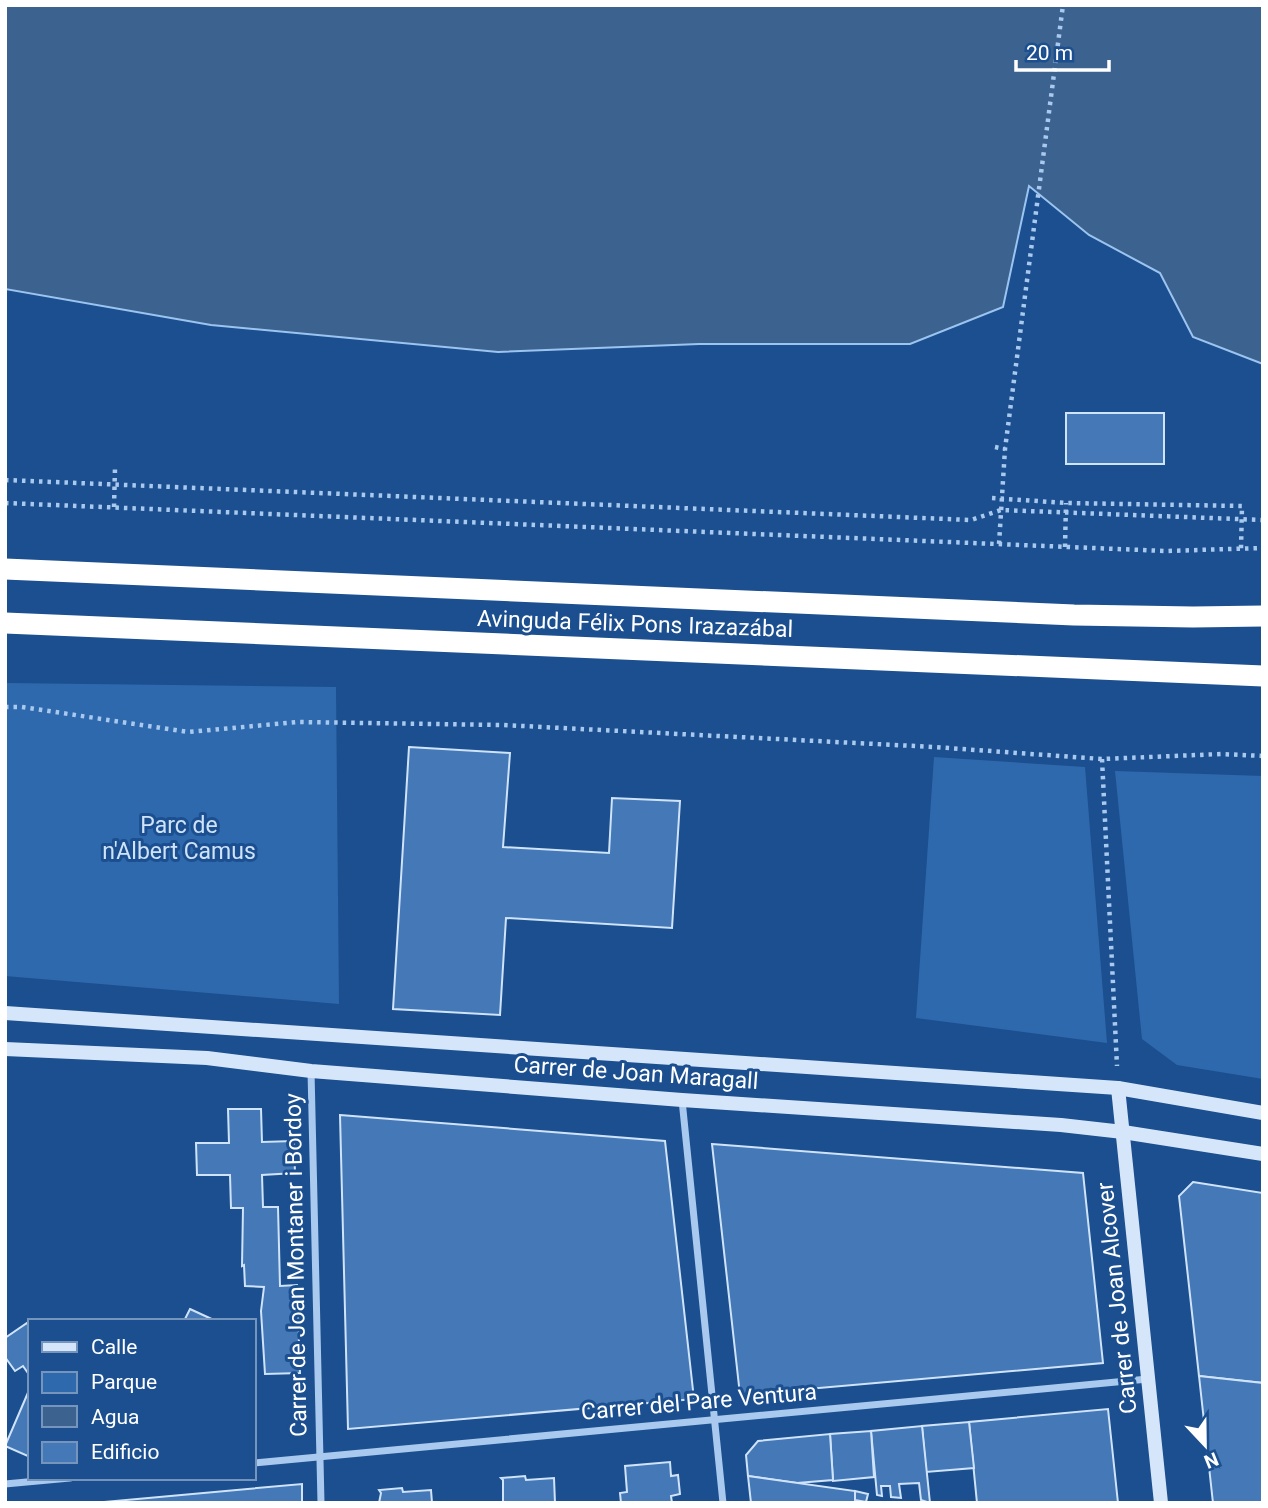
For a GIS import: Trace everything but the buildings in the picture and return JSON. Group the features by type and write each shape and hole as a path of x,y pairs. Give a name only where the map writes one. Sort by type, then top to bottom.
{"highway":[{"name":"Avinguda Félix Pons Irazazábal","path":"5,569 1074,615 1263,616"},
{"name":"Avinguda Félix Pons Irazazábal","path":"5,623 1263,676"}],"street":[{"name":"Carrer de Joan Maragall","path":"5,1013 1118,1088 1263,1113"},
{"name":"Carrer de Joan Maragall","path":"5,1049 207,1058 311,1070 682,1100 1123,1132 1263,1154"},
{"name":"Carrer de Joan Montaner i Bordoy","path":"311,1070 321,1503"},
{"name":"Carrer de Joan Alcover","path":"1118,1088 1161,1503"},
{"path":"682,1100 723,1503"},
{"name":"Carrer del Pare Ventura","path":"256,1463 1148,1379"},
{"path":"5,1483 44,1480"}],"path":[{"path":"999,544 1004,449 1063,5"},
{"path":"995,447 1004,449"},
{"path":"114,507 115,468"},
{"path":"5,480 971,520 1001,510 1263,520"},
{"path":"992,498 1066,503 1242,506 1241,549"},
{"path":"5,503 1166,551 1263,548"},
{"path":"1065,547 1066,503"},
{"path":"5,707 22,707 188,732 298,722 503,726 934,747 1102,759 1221,754 1263,756"},
{"path":"1102,759 1118,1088"}],"green space":[{"name":"Parc de n'Albert Camus","path":"5,683 336,687 339,1004 5,976"},
{"path":"934,757 1085,767 1107,1043 916,1018"},
{"path":"1115,771 1263,776 1263,1079 1177,1065 1142,1039"}],"water":[{"path":"5,5 1263,5 1263,364 1193,337 1160,273 1089,235 1029,186 1003,307 910,344 699,344 498,352 211,325 5,289"}]}
